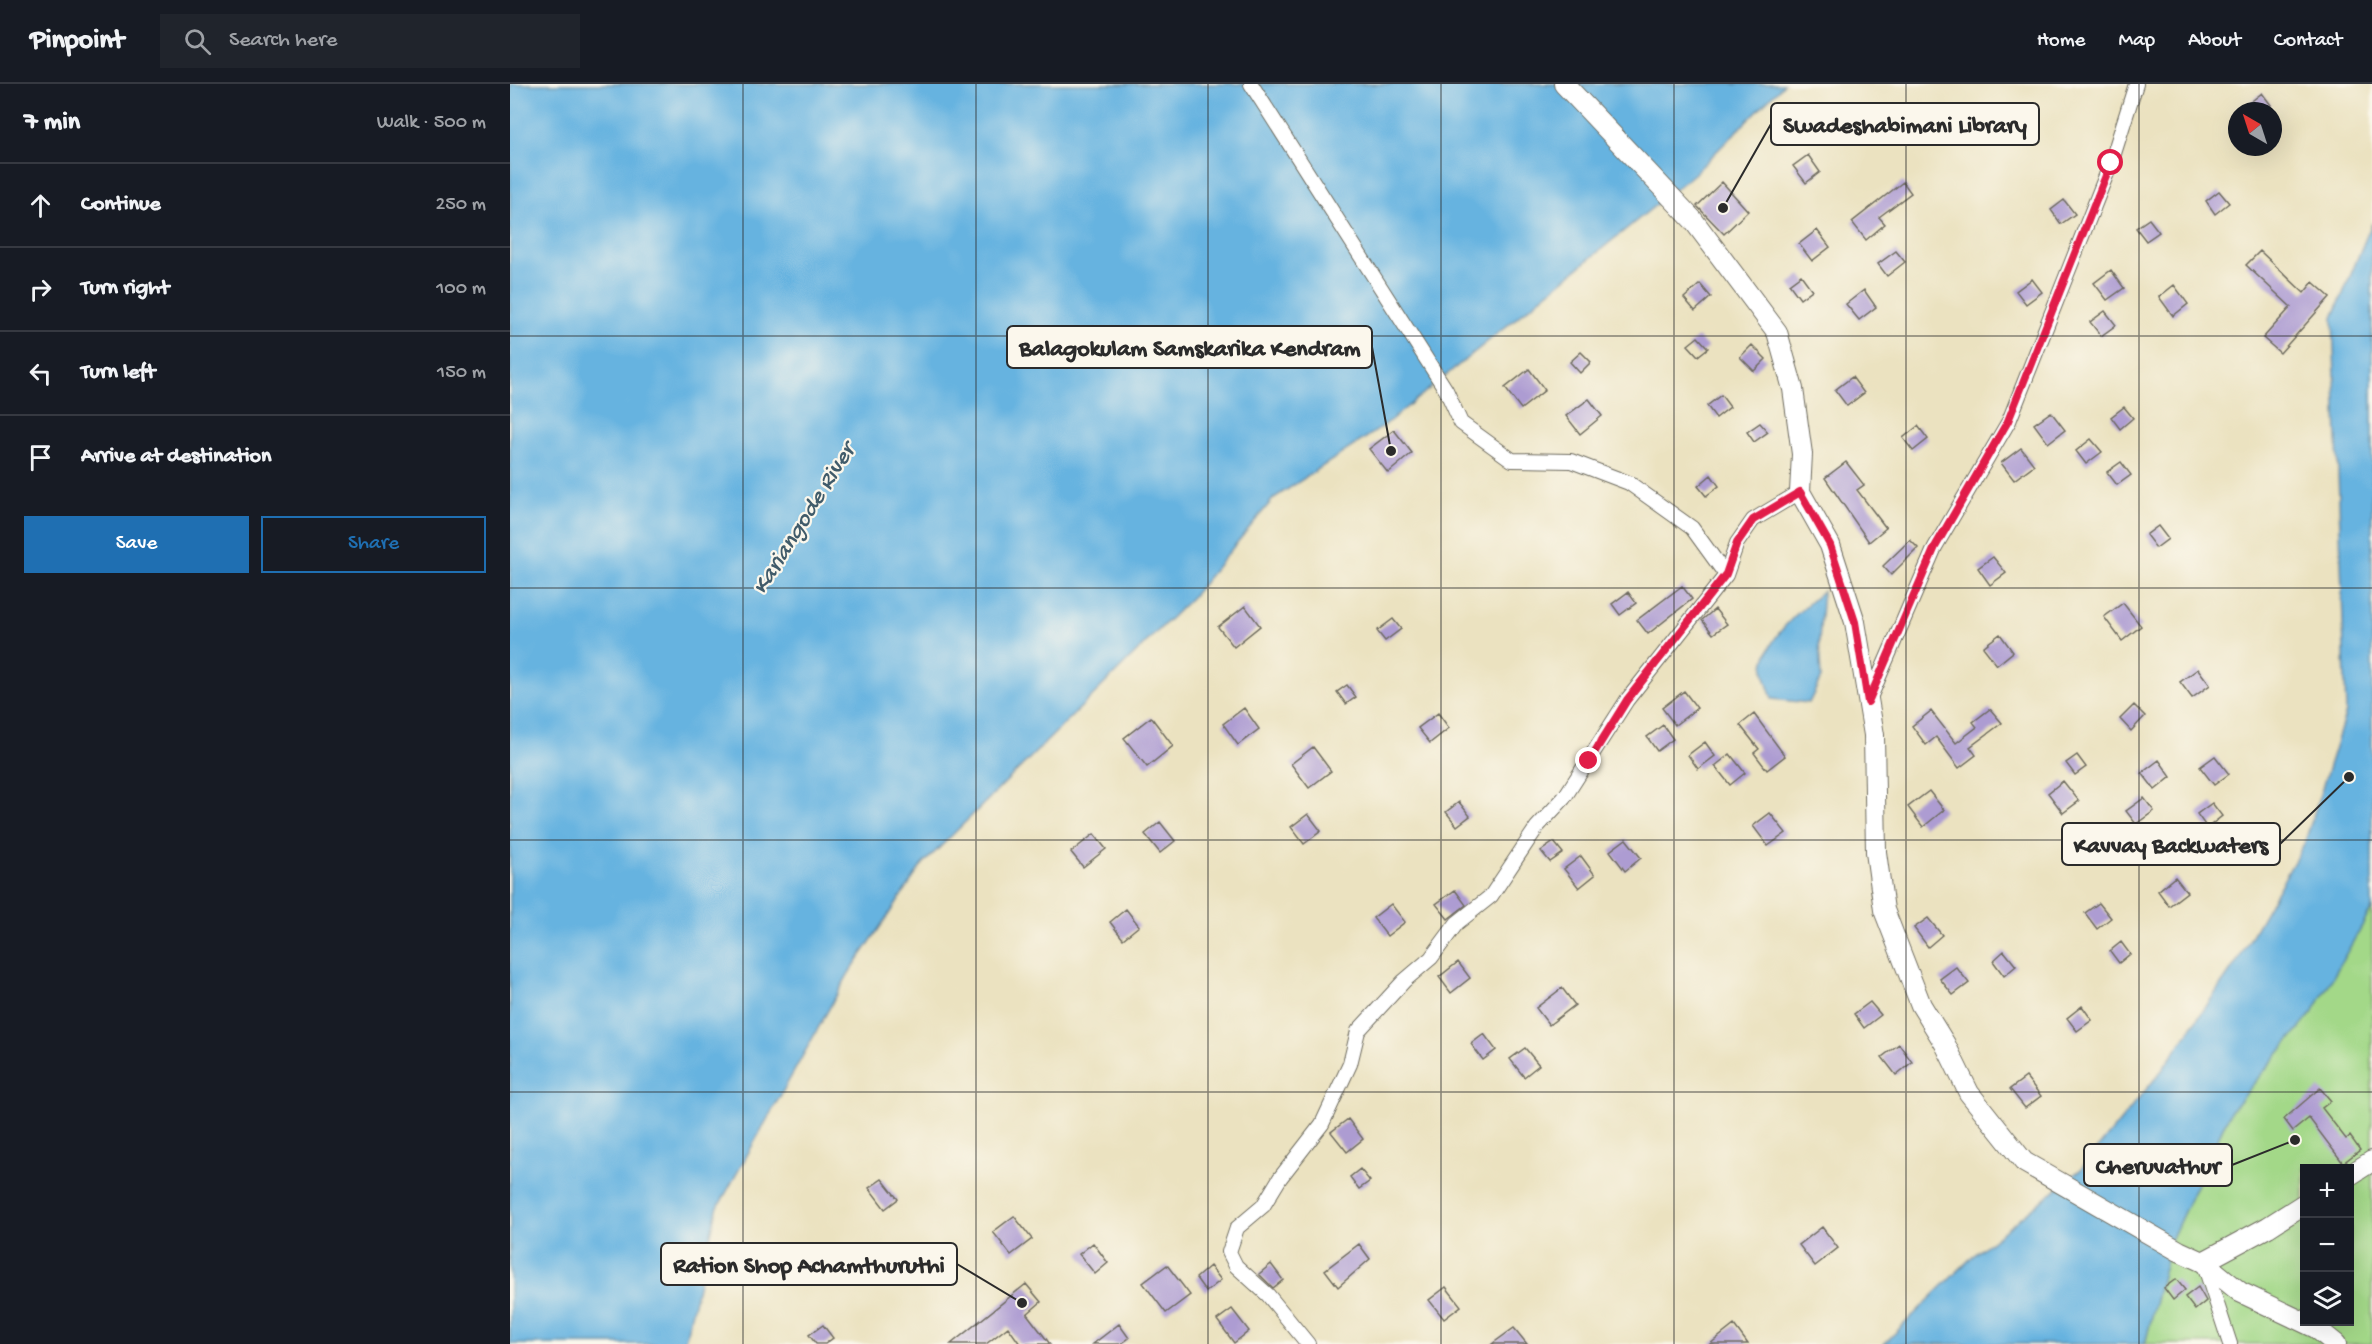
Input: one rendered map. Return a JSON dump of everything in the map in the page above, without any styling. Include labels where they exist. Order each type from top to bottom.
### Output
[{"type":"main road","points":[[1563,84],[1693,220],[1777,332],[1793,389],[1802,454],[1800,492],[1830,545],[1855,622],[1874,735],[1876,852],[1884,910],[1921,1005],[1945,1044],[1969,1094],[2024,1162],[2179,1251],[2204,1262],[2240,1292],[2316,1328],[2336,1344]]},
{"type":"main road","points":[[2354,1172],[2372,1161]]},
{"type":"main road","points":[[2204,1262],[2300,1207]]},
{"type":"street","points":[[1251,84],[1446,390],[1461,423],[1512,460],[1571,461],[1629,483],[1692,528],[1726,574]]},
{"type":"street","points":[[1868,702],[1935,547],[2008,421],[2111,163],[2136,84]]},
{"type":"street","points":[[1308,1344],[1268,1295],[1236,1266],[1229,1252],[1237,1228],[1263,1206],[1280,1178],[1322,1124],[1350,1064],[1358,1031],[1404,981],[1431,958],[1457,923],[1491,896],[1537,827],[1564,798],[1627,700],[1726,574],[1737,543],[1753,520],[1800,492]]},
{"type":"street","points":[[2204,1262],[2230,1344]]},
{"type":"green space","points":[[2372,908],[2372,1344],[2145,1344],[2171,1240],[2230,1112],[2313,1012]]},
{"type":"water","name":"Kariangode River","points":[[510,84],[1784,84],[1694,174],[1381,428],[1274,498],[1192,597],[922,865],[849,973],[717,1209],[684,1344],[510,1344]]},
{"type":"water","points":[[2372,223],[2372,908],[2313,1012],[2230,1112],[2171,1240],[2145,1344],[1884,1344],[1973,1256],[2081,1169],[2163,1069],[2238,960],[2305,842],[2346,712],[2333,318]]},
{"type":"water","points":[[1823,591],[1819,641],[1821,678],[1809,703],[1772,699],[1764,671],[1766,656],[1771,645],[1786,624]]},
{"type":"building","points":[[2262,93],[2269,102],[2250,102]]},
{"type":"building","points":[[1808,155],[1820,172],[1806,183],[1793,166]]},
{"type":"building","points":[[1722,182],[1748,211],[1724,234],[1697,206]]},
{"type":"building","points":[[1903,182],[1911,193],[1879,217],[1885,224],[1866,240],[1852,222]]},
{"type":"building","points":[[2219,191],[2229,203],[2215,214],[2206,201]]},
{"type":"building","points":[[2064,200],[2075,214],[2061,224],[2051,210]]},
{"type":"building","points":[[2149,219],[2159,232],[2146,241],[2136,228]]},
{"type":"building","points":[[1817,230],[1830,247],[1812,261],[1799,244]]},
{"type":"building","points":[[1896,251],[1905,262],[1887,276],[1878,264]]},
{"type":"building","points":[[2260,251],[2304,293],[2313,282],[2330,297],[2280,353],[2263,338],[2291,307],[2246,265]]},
{"type":"building","points":[[2111,270],[2124,288],[2107,300],[2094,283]]},
{"type":"building","points":[[1801,275],[1812,290],[1800,299],[1789,284]]},
{"type":"building","points":[[2032,279],[2042,292],[2026,304],[2016,291]]},
{"type":"building","points":[[1700,284],[1711,297],[1695,311],[1684,298]]},
{"type":"building","points":[[2174,285],[2188,304],[2173,316],[2159,297]]},
{"type":"building","points":[[1864,290],[1876,307],[1859,320],[1846,304]]},
{"type":"building","points":[[2105,311],[2116,325],[2101,336],[2090,322]]},
{"type":"building","points":[[1698,337],[1708,348],[1698,356],[1688,345]]},
{"type":"building","points":[[1752,345],[1766,359],[1754,371],[1740,357]]},
{"type":"building","points":[[1581,352],[1591,362],[1580,373],[1570,362]]},
{"type":"building","points":[[1529,369],[1545,390],[1521,409],[1505,388]]},
{"type":"building","points":[[1852,377],[1864,393],[1847,406],[1835,390]]},
{"type":"building","points":[[1721,395],[1730,407],[1716,418],[1707,406]]},
{"type":"building","points":[[1589,399],[1602,416],[1580,434],[1566,416]]},
{"type":"building","points":[[2124,407],[2133,418],[2120,429],[2111,417]]},
{"type":"building","points":[[2051,412],[2065,430],[2048,443],[2034,424]]},
{"type":"building","points":[[1760,423],[1768,432],[1754,442],[1747,432]]},
{"type":"building","points":[[1918,426],[1928,439],[1913,451],[1903,438]]},
{"type":"building","points":[[1394,430],[1412,453],[1388,473],[1369,449]]},
{"type":"building","points":[[2091,439],[2102,452],[2086,464],[2076,451]]},
{"type":"building","points":[[2021,448],[2034,465],[2014,480],[2001,463]]},
{"type":"building","points":[[1846,462],[1864,485],[1857,490],[1886,528],[1869,542],[1825,478]]},
{"type":"building","points":[[2121,462],[2131,475],[2117,485],[2107,472]]},
{"type":"building","points":[[1711,475],[1719,486],[1706,496],[1698,486]]},
{"type":"building","points":[[2158,526],[2168,539],[2156,548],[2146,535]]},
{"type":"building","points":[[1910,540],[1918,548],[1891,575],[1883,566]]},
{"type":"building","points":[[1993,557],[2006,573],[1990,585],[1978,568]]},
{"type":"building","points":[[1682,586],[1692,599],[1648,634],[1637,620]]},
{"type":"building","points":[[1628,592],[1636,603],[1620,615],[1612,604]]},
{"type":"building","points":[[2123,603],[2141,626],[2122,641],[2104,617]]},
{"type":"building","points":[[1245,606],[1260,626],[1234,647],[1218,627]]},
{"type":"building","points":[[1715,609],[1727,624],[1713,634],[1702,620]]},
{"type":"building","points":[[1393,619],[1401,629],[1385,641],[1377,631]]},
{"type":"building","points":[[2000,634],[2013,652],[1997,665],[1983,647]]},
{"type":"building","points":[[2198,669],[2210,685],[2192,698],[2180,682]]},
{"type":"building","points":[[1347,685],[1356,697],[1346,704],[1337,692]]},
{"type":"building","points":[[1684,691],[1697,708],[1675,725],[1662,708]]},
{"type":"building","points":[[2134,705],[2145,716],[2131,731],[2120,719]]},
{"type":"building","points":[[1244,708],[1259,729],[1238,745],[1223,724]]},
{"type":"building","points":[[1990,709],[2002,723],[1970,747],[1976,755],[1959,768],[1936,737],[1926,745],[1912,726],[1931,711],[1956,743],[1977,727],[1973,722]]},
{"type":"building","points":[[1438,713],[1449,728],[1430,743],[1418,728]]},
{"type":"building","points":[[1754,714],[1785,756],[1767,770],[1754,753],[1759,749],[1740,725]]},
{"type":"building","points":[[1151,717],[1173,746],[1147,767],[1124,738]]},
{"type":"building","points":[[1663,725],[1673,739],[1657,751],[1647,737]]},
{"type":"building","points":[[1705,742],[1715,756],[1698,769],[1688,755]]},
{"type":"building","points":[[1313,747],[1331,771],[1309,788],[1291,764]]},
{"type":"building","points":[[1730,754],[1745,773],[1730,785],[1715,766]]},
{"type":"building","points":[[2077,755],[2086,767],[2075,775],[2066,763]]},
{"type":"building","points":[[2215,756],[2229,774],[2214,785],[2200,767]]},
{"type":"building","points":[[2159,760],[2171,777],[2155,790],[2142,773]]},
{"type":"building","points":[[2063,781],[2079,801],[2063,813],[2048,793]]},
{"type":"building","points":[[1929,791],[1944,810],[1923,827],[1908,807]]},
{"type":"building","points":[[2144,798],[2154,811],[2136,824],[2126,811]]},
{"type":"building","points":[[1459,802],[1470,816],[1457,826],[1446,812]]},
{"type":"building","points":[[2212,803],[2222,816],[2207,828],[2197,814]]},
{"type":"building","points":[[1770,813],[1786,833],[1768,846],[1753,826]]},
{"type":"building","points":[[1308,814],[1321,831],[1304,844],[1291,827]]},
{"type":"building","points":[[1160,822],[1175,841],[1160,853],[1145,834]]},
{"type":"building","points":[[1094,834],[1106,849],[1083,867],[1071,852]]},
{"type":"building","points":[[1626,839],[1641,858],[1625,871],[1610,851]]},
{"type":"building","points":[[1554,842],[1563,853],[1550,862],[1541,851]]},
{"type":"building","points":[[1581,856],[1595,875],[1579,888],[1564,869]]},
{"type":"building","points":[[2175,877],[2187,892],[2169,906],[2158,891]]},
{"type":"building","points":[[1455,890],[1466,905],[1448,919],[1436,904]]},
{"type":"building","points":[[2099,903],[2111,918],[2097,929],[2085,913]]},
{"type":"building","points":[[1391,904],[1405,922],[1387,936],[1373,918]]},
{"type":"building","points":[[1126,909],[1139,926],[1123,939],[1110,922]]},
{"type":"building","points":[[1928,918],[1942,935],[1928,947],[1914,928]]},
{"type":"building","points":[[2121,942],[2130,954],[2119,963],[2110,951]]},
{"type":"building","points":[[2004,951],[2016,966],[2004,976],[1993,961]]},
{"type":"building","points":[[1458,962],[1470,978],[1451,993],[1439,977]]},
{"type":"building","points":[[1956,967],[1969,983],[1953,995],[1940,979]]},
{"type":"building","points":[[1562,988],[1575,1005],[1549,1025],[1536,1008]]},
{"type":"building","points":[[1870,1002],[1881,1015],[1864,1028],[1854,1014]]},
{"type":"building","points":[[2082,1006],[2092,1020],[2077,1031],[2067,1018]]},
{"type":"building","points":[[1484,1034],[1496,1050],[1483,1060],[1471,1044]]},
{"type":"building","points":[[1899,1044],[1912,1062],[1896,1075],[1882,1057]]},
{"type":"building","points":[[1525,1048],[1539,1065],[1524,1077],[1510,1059]]},
{"type":"building","points":[[2026,1077],[2041,1096],[2025,1108],[2010,1089]]},
{"type":"building","points":[[2320,1088],[2331,1101],[2322,1108],[2346,1139],[2350,1136],[2360,1150],[2343,1163],[2309,1118],[2293,1131],[2284,1119]]},
{"type":"building","points":[[1348,1119],[1363,1139],[1347,1152],[1331,1132]]},
{"type":"building","points":[[1360,1169],[1370,1181],[1359,1189],[1350,1177]]},
{"type":"building","points":[[882,1179],[898,1199],[885,1209],[869,1188]]},
{"type":"building","points":[[1014,1216],[1032,1239],[1011,1255],[993,1232]]},
{"type":"building","points":[[1822,1227],[1838,1248],[1815,1266],[1799,1245]]},
{"type":"building","points":[[1093,1243],[1108,1263],[1095,1274],[1079,1254]]},
{"type":"building","points":[[1359,1244],[1370,1259],[1338,1287],[1325,1270]]},
{"type":"building","points":[[1271,1264],[1283,1280],[1273,1288],[1259,1274]]},
{"type":"building","points":[[1167,1265],[1190,1295],[1166,1313],[1143,1283]]},
{"type":"building","points":[[1210,1266],[1221,1280],[1206,1292],[1196,1278]]},
{"type":"building","points":[[2176,1279],[2185,1290],[2173,1300],[2164,1288]]},
{"type":"building","points":[[1026,1284],[1041,1302],[1027,1314],[1050,1344],[1020,1344],[1008,1327],[986,1344],[951,1344]]},
{"type":"building","points":[[1446,1287],[1461,1306],[1444,1319],[1429,1300]]},
{"type":"building","points":[[2198,1287],[2206,1301],[2195,1310],[2185,1297]]},
{"type":"building","points":[[1232,1309],[1249,1331],[1234,1343],[1217,1320]]},
{"type":"building","points":[[1119,1324],[1129,1338],[1121,1344],[1093,1344]]},
{"type":"building","points":[[823,1325],[833,1338],[825,1344],[816,1344],[809,1335]]},
{"type":"building","points":[[1734,1325],[1748,1344],[1710,1344]]},
{"type":"building","points":[[1514,1328],[1527,1344],[1492,1344]]},
{"type":"place","name":"Swadeshabimani Library","points":[[1723,208]]},
{"type":"place","name":"Balagokulam Samskarika Kendram","points":[[1391,451]]},
{"type":"place","name":"Kavvay Backwaters","points":[[2349,777]]},
{"type":"place","name":"Cheruvathur","points":[[2295,1140]]},
{"type":"place","name":"Ration Shop Achamthuruthi","points":[[1022,1303]]},
{"type":"route","points":[[1589,761],[1627,700],[1696,616],[1726,574],[1737,543],[1753,520],[1800,492],[1830,545],[1855,622],[1868,702],[1935,547],[2008,421],[2111,163]]}]
